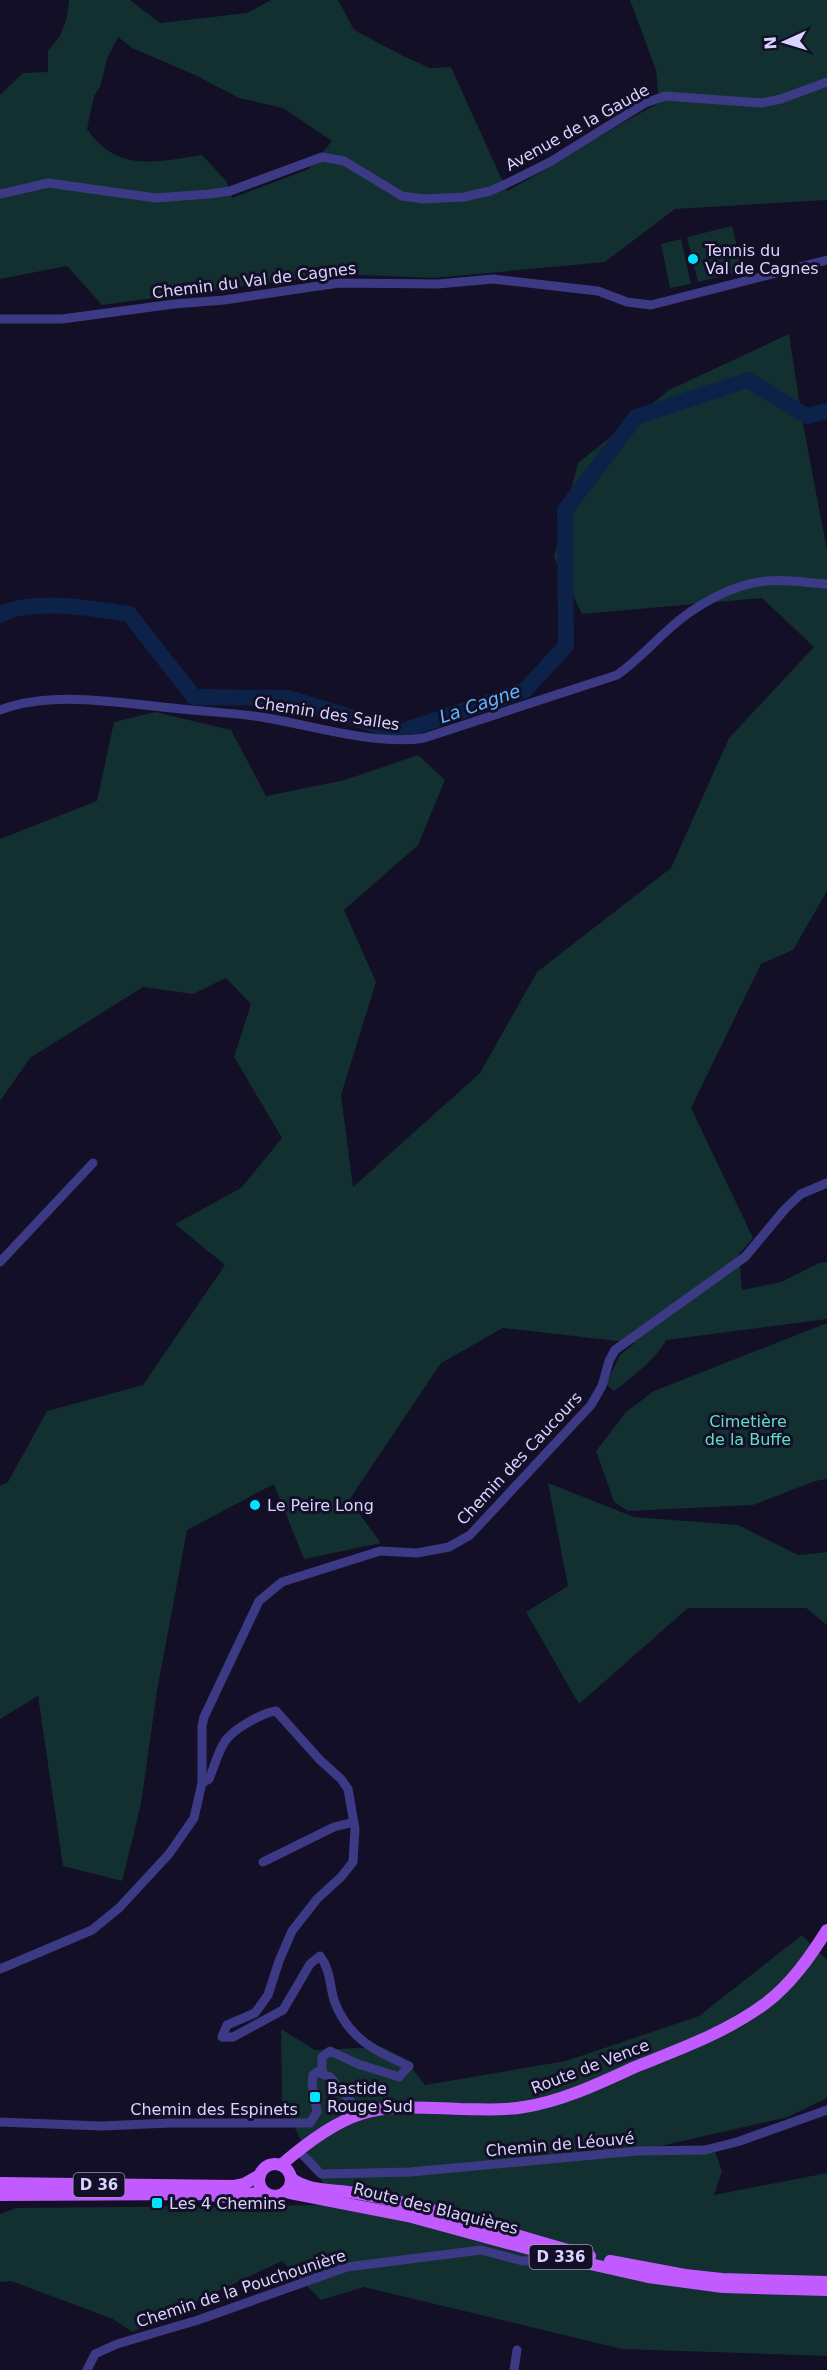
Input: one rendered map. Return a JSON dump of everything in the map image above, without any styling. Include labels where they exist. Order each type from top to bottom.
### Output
[{"type":"main road","name":"Route de Vence","points":[[287,2171],[297,2152],[337,2125],[362,2114],[409,2108],[492,2110],[524,2108],[600,2082],[702,2039],[765,2003],[795,1974],[827,1930]]},
{"type":"main road","points":[[271,2165],[287,2171],[289,2188],[285,2192],[274,2196],[264,2192],[259,2184],[262,2170],[271,2165]]},
{"type":"main road","name":"Route des Blaquières","points":[[287,2171],[304,2186],[368,2196],[613,2261],[722,2279],[827,2282]]},
{"type":"main road","name":"D 36","points":[[0,2183],[234,2186],[253,2180],[260,2175]]},
{"type":"main road","name":"D 36","points":[[0,2195],[199,2194],[227,2197],[264,2192]]},
{"type":"main road","name":"Route des Blaquières","points":[[285,2192],[408,2216],[538,2252],[684,2283],[768,2290],[827,2290]]},
{"type":"street","name":"Avenue de la Gaude","points":[[0,194],[48,183],[156,198],[209,194],[230,191],[322,157],[344,161],[402,196],[423,199],[464,197],[490,191],[550,162],[645,103],[665,96],[761,103],[781,99],[827,82]]},
{"type":"street","name":"Chemin du Val de Cagnes","points":[[0,319],[70,318],[174,304],[224,300],[339,283],[438,284],[493,279],[598,291],[627,302],[651,305],[827,260]]},
{"type":"street","name":"Chemin des Salles","points":[[0,710],[18,703],[46,699],[104,701],[266,717],[323,730],[407,741],[424,738],[616,675],[632,665],[669,629],[719,596],[768,580],[827,584]]},
{"type":"street","points":[[0,1262],[93,1163]]},
{"type":"street","name":"Chemin des Caucours","points":[[202,1783],[204,1717],[259,1601],[282,1582],[380,1551],[417,1553],[449,1547],[470,1535],[591,1405],[602,1386],[609,1361],[615,1350],[745,1257],[785,1209],[801,1194],[827,1183]]},
{"type":"street","points":[[0,1969],[92,1930],[119,1908],[169,1854],[194,1818],[202,1783],[209,1779],[226,1739],[247,1724],[269,1712],[276,1711],[320,1760],[341,1779],[348,1790],[354,1822],[353,1862],[341,1877],[317,1899],[292,1931],[268,1995],[255,2013],[227,2025],[222,2037],[233,2037],[283,2010],[310,1964],[320,1956],[328,1967],[334,1999],[343,2020],[363,2043],[409,2066],[399,2077],[358,2064],[330,2051],[322,2057],[322,2070],[317,2072]]},
{"type":"street","points":[[263,1862],[333,1827],[354,1822]]},
{"type":"street","points":[[317,2072],[330,2077],[362,2114]]},
{"type":"street","name":"Chemin des Espinets","points":[[0,2122],[101,2126],[170,2123],[310,2123],[316,2112],[312,2082],[313,2075],[317,2072]]},
{"type":"street","name":"Chemin de Léouvé","points":[[297,2152],[321,2174],[410,2172],[637,2151],[705,2150],[737,2142],[827,2110]]},
{"type":"street","points":[[512,2233],[538,2252],[545,2247],[566,2253],[575,2252]]},
{"type":"street","name":"Chemin de la Pouchounière","points":[[87,2370],[95,2354],[117,2344],[198,2320],[347,2267],[481,2250],[523,2261],[538,2252]]},
{"type":"street","points":[[514,2370],[518,2350]]},
{"type":"green space","points":[[69,0],[130,0],[160,23],[247,13],[271,0],[338,0],[354,30],[430,68],[451,67],[507,191],[659,103],[656,70],[630,0],[827,0],[827,200],[675,209],[605,262],[434,278],[335,274],[102,305],[67,266],[0,279],[0,95],[23,73],[48,72],[48,51],[60,36],[67,17]],"holes":[[[118,37],[132,48],[195,75],[239,98],[283,108],[332,141],[309,169],[232,198],[227,182],[202,155],[169,160],[138,161],[111,153],[87,129],[94,96],[100,87],[107,59]]]},
{"type":"green space","points":[[732,226],[743,271],[698,282],[687,237]]},
{"type":"green space","points":[[681,239],[691,284],[670,288],[661,244]]},
{"type":"green space","points":[[789,334],[801,413],[827,550],[827,891],[793,950],[761,964],[691,1108],[753,1238],[739,1254],[742,1290],[781,1282],[819,1263],[827,1262],[827,1319],[666,1340],[650,1360],[614,1391],[606,1384],[620,1355],[635,1343],[503,1328],[441,1363],[349,1500],[381,1543],[304,1559],[274,1484],[187,1530],[157,1691],[141,1804],[122,1881],[63,1866],[38,1696],[0,1719],[0,1486],[8,1482],[47,1411],[143,1385],[225,1265],[175,1224],[241,1188],[282,1138],[234,1057],[251,1004],[226,978],[193,994],[143,987],[30,1058],[0,1101],[0,839],[97,801],[114,722],[155,712],[231,730],[266,796],[345,780],[418,755],[445,780],[418,845],[344,910],[376,982],[341,1095],[353,1187],[480,1073],[537,972],[671,868],[729,738],[814,647],[762,598],[582,614],[554,557],[578,463],[669,390]]},
{"type":"green space","name":"Cimetière de la Buffe","points":[[827,1323],[827,1479],[815,1481],[753,1505],[628,1511],[614,1502],[596,1451],[626,1412],[654,1391]]},
{"type":"green space","points":[[548,1483],[634,1517],[738,1525],[798,1555],[827,1552],[827,1625],[806,1608],[688,1608],[579,1704],[526,1612],[568,1586]]},
{"type":"green space","points":[[802,1935],[827,1960],[827,2098],[788,2117],[656,2147],[713,2145],[722,2171],[714,2195],[827,2173],[827,2356],[622,2349],[364,2287],[321,2300],[282,2261],[132,2332],[113,2319],[11,2281],[0,2282],[0,2214],[16,2208],[334,2205],[282,2103],[281,2029],[315,2050],[382,2047],[404,2058],[425,2085],[566,2061],[699,2016]]},
{"type":"waterway","name":"La Cagne","points":[[0,615],[13,610],[45,605],[81,607],[129,614],[194,697],[288,698],[399,732],[525,690],[566,646],[565,510],[636,417],[748,380],[807,416],[827,411]]},
{"type":"place","name":"Tennis du Val de Cagnes","points":[[693,259]]},
{"type":"place","name":"Le Peire Long","points":[[255,1505]]},
{"type":"place","name":"Bastide Rouge Sud","points":[[315,2097]]},
{"type":"place","name":"Les 4 Chemins","points":[[157,2203]]}]
